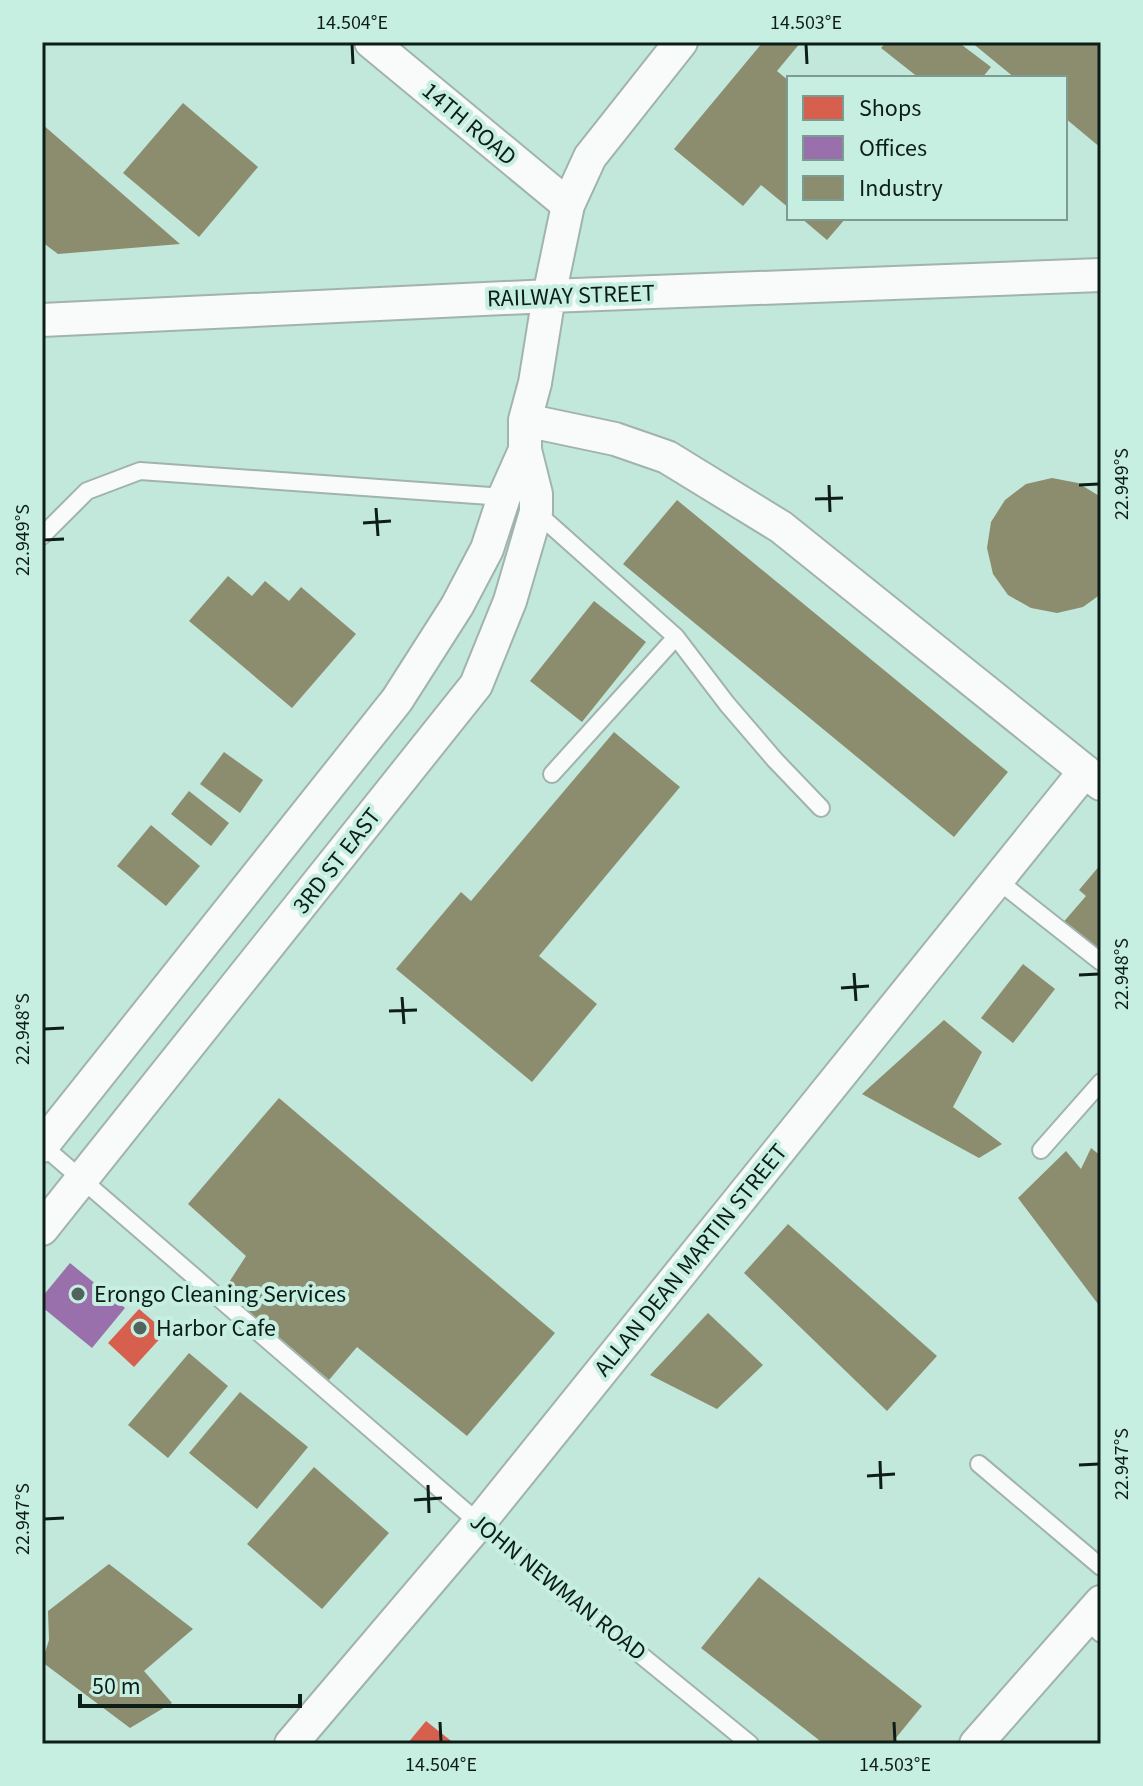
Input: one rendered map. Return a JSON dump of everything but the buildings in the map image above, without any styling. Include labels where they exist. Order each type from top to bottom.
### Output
[{"type":"street","name":"14TH ROAD","points":[[371,42],[568,205]]},
{"type":"street","name":"3RD ST EAST","points":[[42,1146],[397,700],[457,606],[487,549],[525,435],[568,205],[590,157],[681,42]]},
{"type":"street","name":"RAILWAY STREET","points":[[42,320],[549,296],[1101,275]]},
{"type":"street","name":"3RD ST EAST","points":[[42,1229],[476,685],[510,601],[536,512],[536,494],[525,435]]},
{"type":"street","points":[[525,435],[615,439],[667,457],[781,527],[1093,777]]},
{"type":"street","name":"ALLAN DEAN MARTIN STREET","points":[[291,1744],[479,1523],[997,880],[1093,777]]},
{"type":"street","points":[[976,1744],[1096,1618]]},
{"type":"lane","points":[[42,536],[87,491],[140,471],[504,497]]},
{"type":"lane","points":[[536,512],[676,637],[775,760],[821,808]]},
{"type":"lane","points":[[552,774],[676,637]]},
{"type":"lane","points":[[997,880],[1101,962]]},
{"type":"lane","points":[[1041,1150],[1101,1082]]},
{"type":"lane","name":"JOHN NEWMAN ROAD","points":[[42,1146],[479,1523],[750,1744]]},
{"type":"lane","points":[[979,1464],[1101,1567]]},
{"type":"shaded area","points":[[42,42],[1101,42],[1101,1744],[42,1744]]},
{"type":"place","name":"Erongo Cleaning Services","points":[[78,1294]]},
{"type":"place","name":"Harbor Cafe","points":[[140,1328]]}]
